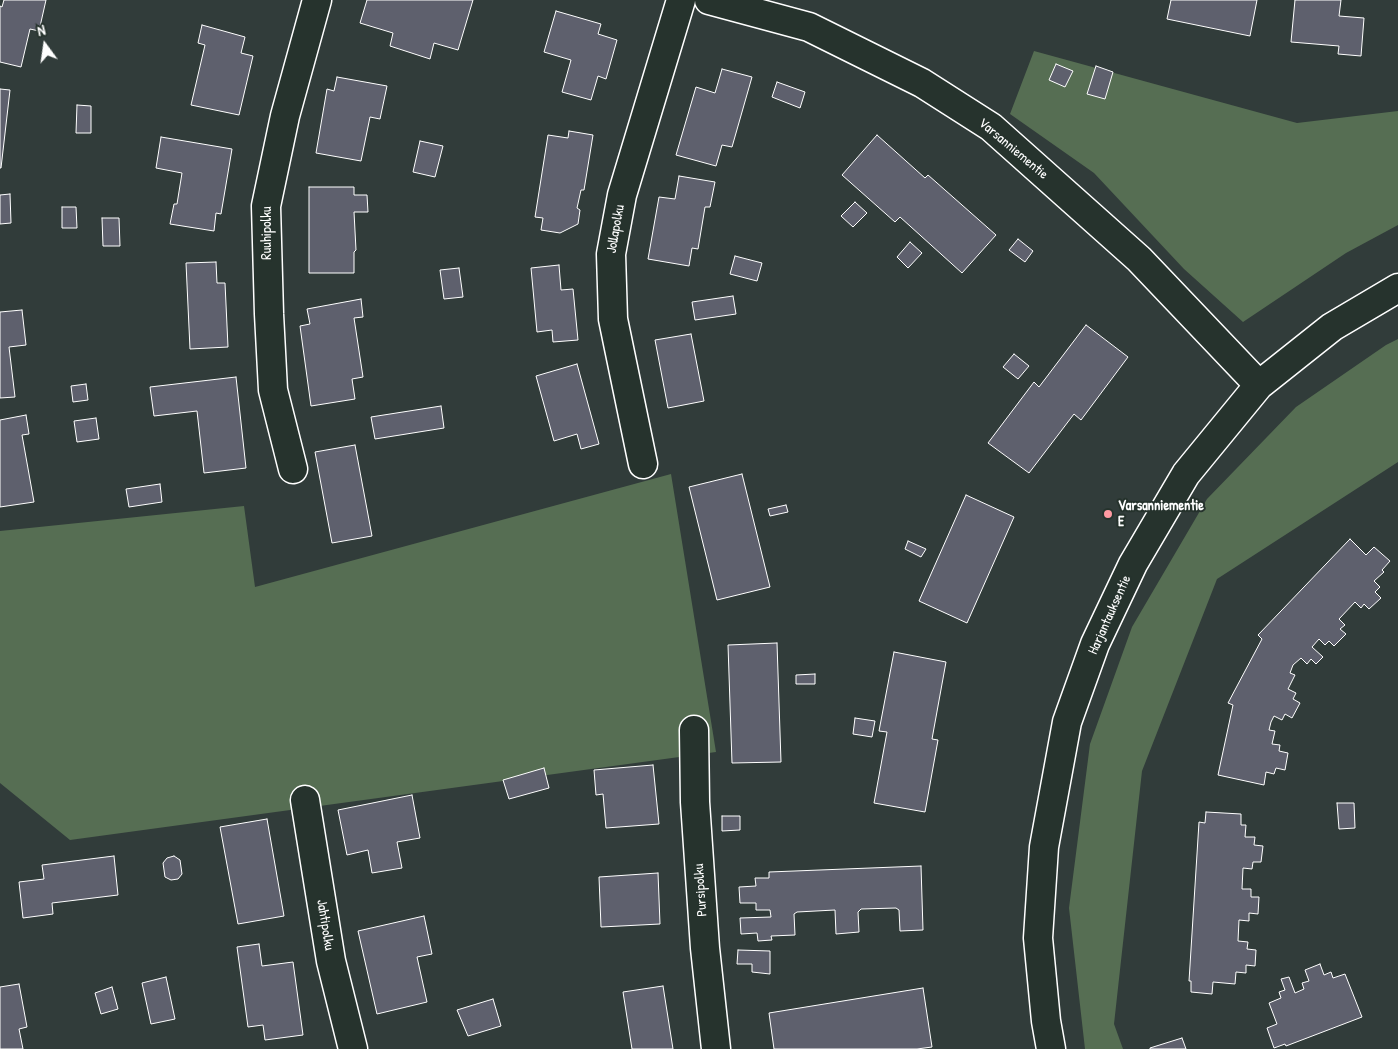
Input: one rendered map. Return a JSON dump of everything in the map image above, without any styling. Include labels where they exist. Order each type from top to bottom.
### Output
[{"type":"street","name":"Ruuhipolku","points":[[293,469],[273,390],[268,314],[266,206],[285,116],[317,0]]},
{"type":"street","name":"Jollapolku","points":[[643,464],[613,319],[611,254],[622,195],[681,0]]},
{"type":"street","name":"Varsanniementie","points":[[709,0],[809,27],[922,83],[991,128],[1139,259],[1259,385]]},
{"type":"street","name":"Harjantauksentie","points":[[1051,1049],[1046,1021],[1038,938],[1044,847],[1066,722],[1095,644],[1133,564],[1186,474],[1259,385],[1332,327],[1398,288]]},
{"type":"street","name":"Pursipolku","points":[[694,730],[695,802],[705,948],[716,1049]]},
{"type":"street","name":"Jahtipolku","points":[[305,800],[331,961],[353,1049]]},
{"type":"green space","points":[[1034,51],[1297,123],[1398,111],[1398,225],[1346,253],[1243,322],[1184,269],[1094,173],[1010,114]]},
{"type":"green space","points":[[1398,339],[1398,462],[1217,579],[1142,771],[1114,1024],[1123,1049],[1085,1049],[1069,908],[1090,744],[1132,627],[1207,499],[1296,407],[1386,345]]},
{"type":"green space","points":[[671,474],[716,752],[70,840],[0,783],[0,531],[244,506],[255,587]]},
{"type":"building","points":[[4,0],[46,0],[39,31],[30,29],[21,67],[0,62],[0,6],[2,7]]},
{"type":"building","points":[[367,0],[473,0],[458,50],[434,43],[430,59],[390,46],[393,33],[360,23]]},
{"type":"building","points":[[1171,0],[1257,0],[1250,36],[1167,19]]},
{"type":"building","points":[[1295,0],[1341,0],[1339,16],[1364,18],[1361,56],[1338,54],[1339,46],[1291,42]]},
{"type":"building","points":[[556,11],[601,24],[598,34],[617,40],[606,79],[598,76],[591,100],[562,92],[571,60],[544,52]]},
{"type":"building","points":[[202,25],[245,37],[241,53],[253,56],[239,115],[191,105],[205,45],[198,43]]},
{"type":"building","points":[[1056,64],[1073,71],[1065,87],[1049,80]]},
{"type":"building","points":[[1096,66],[1113,72],[1105,99],[1087,94]]},
{"type":"building","points":[[722,69],[752,77],[732,147],[722,145],[716,166],[676,155],[696,87],[715,93]]},
{"type":"building","points":[[337,77],[387,86],[380,119],[370,117],[361,161],[316,153],[327,89],[334,91]]},
{"type":"building","points":[[777,82],[805,92],[800,108],[772,97]]},
{"type":"building","points":[[0,89],[10,90],[1,168],[0,168]]},
{"type":"building","points":[[77,105],[91,106],[91,133],[76,133]]},
{"type":"building","points":[[569,131],[593,135],[584,190],[581,190],[577,208],[580,210],[578,224],[560,233],[541,230],[543,218],[535,217],[548,135],[568,138]]},
{"type":"building","points":[[877,135],[925,178],[928,175],[996,235],[962,273],[900,217],[895,222],[842,175]]},
{"type":"building","points":[[161,137],[232,149],[221,214],[216,213],[214,231],[170,224],[174,204],[177,204],[182,173],[156,168]]},
{"type":"building","points":[[420,141],[443,146],[435,177],[413,172]]},
{"type":"building","points":[[679,176],[715,182],[710,207],[705,207],[698,249],[692,248],[689,266],[648,259],[659,197],[675,199]]},
{"type":"building","points":[[309,187],[354,187],[354,195],[367,195],[368,212],[354,212],[356,250],[354,252],[354,273],[309,273]]},
{"type":"building","points":[[10,194],[11,223],[0,224],[0,195]]},
{"type":"building","points":[[855,202],[867,213],[853,227],[841,216]]},
{"type":"building","points":[[62,207],[76,207],[77,228],[62,228]]},
{"type":"building","points":[[102,218],[119,218],[120,246],[103,246]]},
{"type":"building","points":[[1018,239],[1033,251],[1025,262],[1009,250]]},
{"type":"building","points":[[910,242],[922,253],[908,268],[897,257]]},
{"type":"building","points":[[735,256],[762,263],[757,281],[730,274]]},
{"type":"building","points":[[216,262],[217,283],[225,283],[228,347],[190,349],[186,263]]},
{"type":"building","points":[[559,265],[561,290],[573,289],[578,340],[553,342],[552,330],[537,332],[531,268]]},
{"type":"building","points":[[459,268],[463,297],[444,299],[440,270]]},
{"type":"building","points":[[733,296],[736,314],[695,320],[692,302]]},
{"type":"building","points":[[361,299],[363,317],[354,318],[363,377],[352,379],[355,399],[311,406],[300,326],[310,324],[307,309]]},
{"type":"building","points":[[22,310],[26,345],[9,347],[15,397],[0,398],[0,312]]},
{"type":"building","points":[[1086,325],[1128,357],[1081,420],[1074,414],[1029,473],[988,443],[1034,382],[1039,387]]},
{"type":"building","points":[[691,334],[704,401],[668,408],[655,340]]},
{"type":"building","points":[[1014,354],[1029,366],[1018,379],[1003,367]]},
{"type":"building","points":[[577,364],[599,444],[581,449],[577,434],[554,441],[536,376]]},
{"type":"building","points":[[236,377],[246,468],[204,473],[197,411],[154,416],[150,387]]},
{"type":"building","points":[[86,384],[88,400],[73,402],[71,386]]},
{"type":"building","points":[[441,406],[444,428],[375,439],[371,417]]},
{"type":"building","points":[[26,415],[29,434],[22,435],[34,502],[0,507],[0,420]]},
{"type":"building","points":[[96,418],[99,439],[77,442],[74,421]]},
{"type":"building","points":[[355,445],[372,536],[332,543],[315,452]]},
{"type":"building","points":[[742,474],[770,587],[717,600],[689,487]]},
{"type":"building","points":[[160,484],[162,502],[129,507],[126,489]]},
{"type":"building","points":[[966,495],[1014,517],[967,623],[919,601]]},
{"type":"building","points":[[786,505],[788,512],[770,516],[768,509]]},
{"type":"building","points":[[1350,539],[1366,555],[1374,547],[1390,561],[1382,570],[1384,572],[1374,581],[1380,587],[1375,592],[1381,598],[1369,609],[1364,604],[1361,608],[1355,602],[1339,619],[1345,625],[1340,629],[1346,634],[1334,646],[1329,641],[1325,645],[1319,639],[1312,647],[1323,657],[1316,664],[1311,659],[1307,664],[1301,658],[1293,665],[1290,673],[1295,675],[1288,689],[1296,693],[1293,699],[1300,703],[1292,718],[1285,714],[1282,720],[1274,716],[1269,730],[1275,731],[1272,744],[1280,745],[1279,751],[1288,753],[1285,770],[1276,768],[1274,774],[1266,772],[1264,785],[1218,775],[1233,705],[1228,703],[1262,639],[1258,635]]},
{"type":"building","points":[[908,541],[926,549],[921,557],[905,549]]},
{"type":"building","points":[[777,643],[781,762],[732,763],[728,645]]},
{"type":"building","points":[[894,652],[946,662],[932,739],[938,740],[925,812],[874,803],[887,732],[879,731]]},
{"type":"building","points":[[815,674],[815,684],[796,684],[796,675]]},
{"type":"building","points":[[855,718],[875,721],[872,737],[853,734]]},
{"type":"building","points":[[653,765],[659,824],[606,828],[603,794],[596,795],[594,770]]},
{"type":"building","points":[[544,768],[549,788],[509,799],[503,780]]},
{"type":"building","points":[[412,795],[420,838],[397,842],[402,868],[372,873],[368,850],[347,855],[338,810]]},
{"type":"building","points":[[1337,803],[1354,803],[1355,828],[1339,829]]},
{"type":"building","points":[[1206,812],[1241,814],[1241,825],[1246,825],[1245,837],[1255,837],[1254,845],[1263,846],[1261,862],[1253,862],[1252,869],[1243,868],[1242,889],[1251,889],[1251,897],[1259,897],[1258,914],[1249,913],[1249,921],[1239,920],[1238,941],[1248,942],[1247,949],[1256,950],[1255,966],[1246,965],[1246,973],[1236,972],[1235,984],[1213,982],[1212,994],[1191,992],[1191,981],[1189,981],[1199,822],[1205,823]]},
{"type":"building","points":[[722,816],[740,816],[740,830],[722,831]]},
{"type":"building","points":[[267,819],[284,916],[238,924],[220,827]]},
{"type":"building","points":[[114,856],[118,895],[52,903],[53,914],[23,918],[19,882],[44,879],[42,865]]},
{"type":"building","points":[[174,856],[180,860],[182,874],[178,879],[171,880],[165,877],[163,863],[167,858]]},
{"type":"building","points":[[921,866],[923,930],[900,931],[899,910],[896,908],[861,909],[858,912],[859,932],[836,934],[835,910],[797,912],[794,914],[795,935],[771,936],[772,940],[758,941],[757,933],[741,934],[740,918],[771,917],[770,910],[756,910],[756,903],[740,903],[739,887],[756,886],[755,878],[769,878],[769,872]]},
{"type":"building","points":[[658,873],[660,924],[601,927],[599,877]]},
{"type":"building","points":[[424,916],[432,954],[417,957],[427,1002],[377,1014],[358,931]]},
{"type":"building","points":[[259,944],[262,966],[293,962],[303,1035],[265,1040],[263,1025],[248,1027],[237,947]]},
{"type":"building","points":[[738,950],[770,951],[770,974],[752,972],[752,964],[737,964]]},
{"type":"building","points":[[1320,964],[1324,975],[1331,972],[1333,978],[1345,974],[1362,1017],[1286,1046],[1285,1044],[1274,1048],[1267,1028],[1277,1024],[1269,1003],[1281,998],[1279,992],[1285,990],[1281,979],[1289,977],[1295,993],[1304,989],[1302,983],[1309,981],[1305,970]]},
{"type":"building","points":[[166,977],[175,1019],[151,1024],[142,983]]},
{"type":"building","points":[[19,984],[27,1027],[19,1029],[23,1049],[0,1049],[0,987]]},
{"type":"building","points":[[663,986],[673,1049],[632,1049],[623,992]]},
{"type":"building","points":[[112,987],[118,1009],[101,1014],[95,993]]},
{"type":"building","points":[[923,988],[932,1047],[917,1049],[774,1049],[769,1013]]},
{"type":"building","points":[[493,999],[501,1026],[468,1036],[457,1010]]},
{"type":"building","points":[[1182,1038],[1186,1049],[1150,1049],[1150,1048]]},
{"type":"place","name":"Varsanniementie E","points":[[1108,514]]}]
